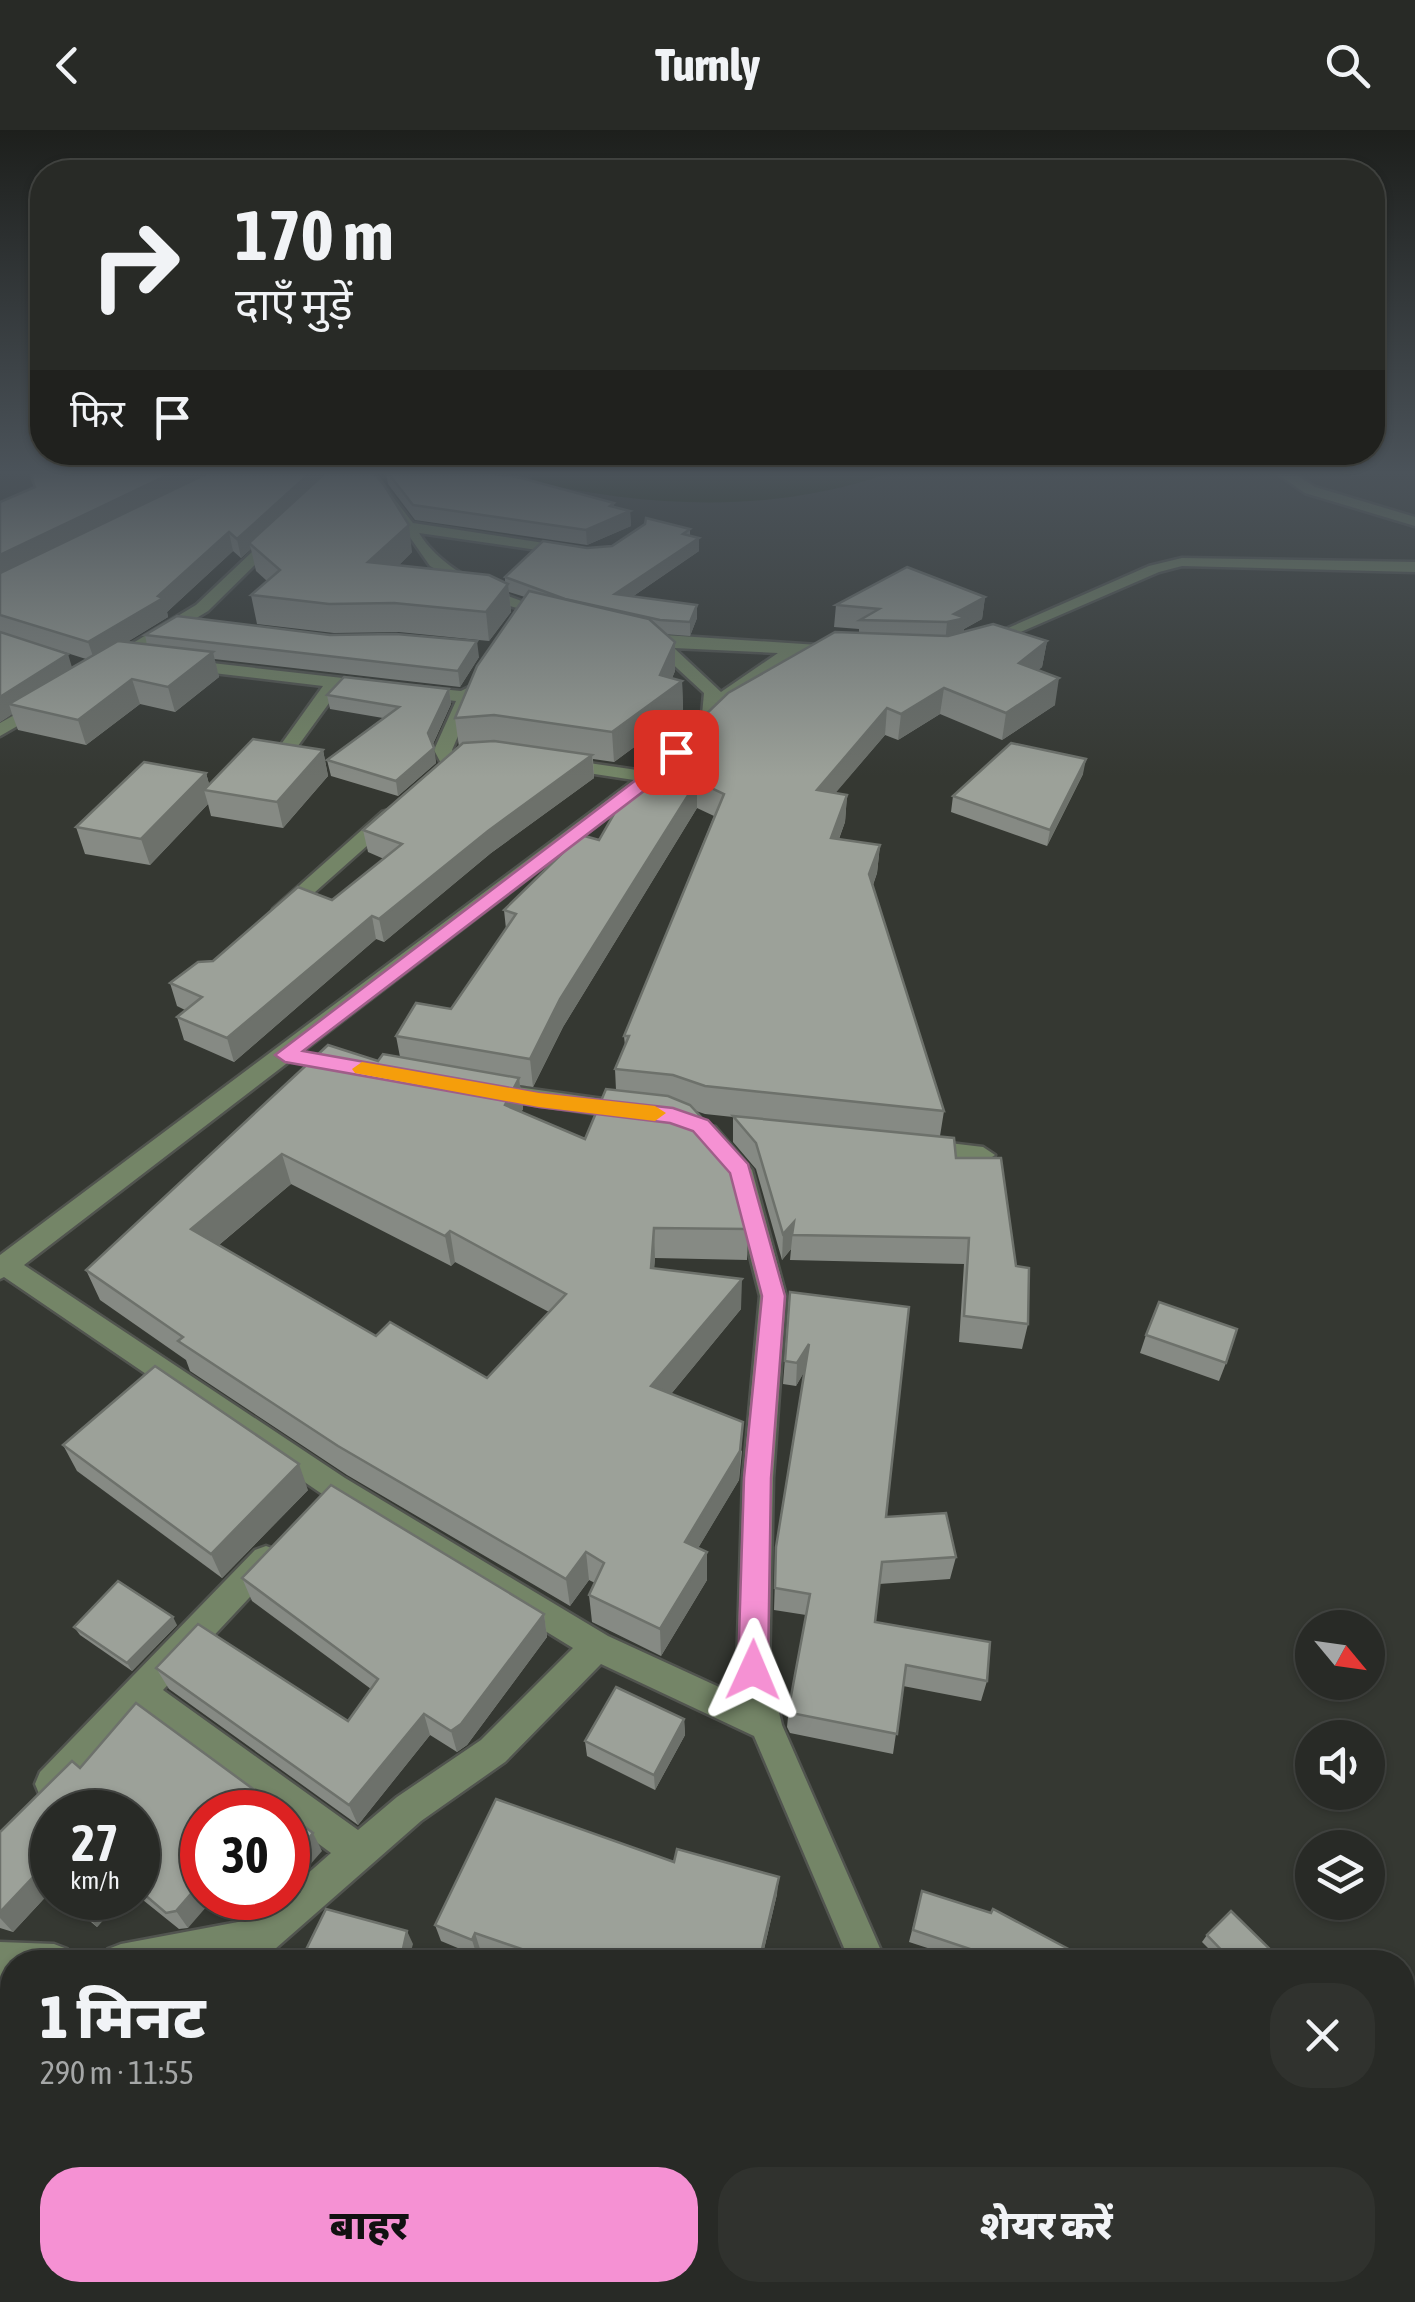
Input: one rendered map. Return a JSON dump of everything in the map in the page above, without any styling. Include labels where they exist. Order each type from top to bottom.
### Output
[{"type":"street","points":[[96,672],[178,623],[239,574]]},
{"type":"street","points":[[453,574],[521,617],[562,619]]},
{"type":"street","points":[[960,651],[1141,574]]},
{"type":"street","points":[[178,623],[198,625]]},
{"type":"street","points":[[620,632],[658,642],[851,652]]},
{"type":"street","points":[[658,642],[706,682],[715,704]]},
{"type":"street","points":[[766,1725],[597,1646],[335,1487],[2,1267],[663,765],[711,716],[715,704],[792,650]]},
{"type":"street","points":[[121,657],[335,683],[471,689],[443,750],[442,770],[472,754]]},
{"type":"street","points":[[281,757],[316,703],[335,683]]},
{"type":"street","points":[[0,731],[51,699]]},
{"type":"street","points":[[536,760],[663,765]]},
{"type":"street","points":[[266,926],[406,801]]},
{"type":"street","points":[[285,1055],[324,1062]]},
{"type":"street","points":[[461,1086],[654,1113]]},
{"type":"street","points":[[734,1128],[694,1123],[740,1170],[774,1296],[758,1478],[753,1670],[766,1725],[863,1950]]},
{"type":"street","points":[[904,1146],[982,1155]]},
{"type":"street","points":[[309,1514],[335,1487]]},
{"type":"street","points":[[25,1812],[282,1542]]},
{"type":"street","points":[[186,1950],[262,1936],[409,1809],[493,1751],[597,1646]]},
{"type":"street","points":[[139,1692],[361,1854]]},
{"type":"building","points":[[0,574],[182,574],[158,596],[163,598],[88,642],[0,615]]},
{"type":"building","points":[[275,574],[483,574],[508,584],[486,612],[394,603],[329,604],[251,595]]},
{"type":"building","points":[[644,574],[615,594],[697,605],[690,622],[660,620],[565,599],[505,577]]},
{"type":"building","points":[[893,574],[926,574],[985,597],[954,614],[966,618],[947,622],[860,620],[879,609],[836,605]]},
{"type":"building","points":[[529,591],[649,619],[675,642],[660,675],[682,681],[612,732],[494,715],[455,718],[477,666]]},
{"type":"building","points":[[177,616],[330,635],[396,634],[477,641],[458,671],[145,635]]},
{"type":"building","points":[[993,624],[1047,641],[1019,663],[1059,678],[1006,713],[944,688],[901,714],[887,708],[817,790],[847,795],[831,838],[880,845],[869,874],[944,1111],[705,1086],[673,1075],[615,1069],[629,1036],[624,1036],[724,794],[697,781],[560,999],[530,1059],[396,1036],[416,1003],[451,1009],[516,914],[504,910],[581,835],[599,840],[629,788],[728,693],[835,632],[948,636]]},
{"type":"building","points":[[0,632],[68,654],[0,697]]},
{"type":"building","points":[[118,641],[213,652],[168,687],[132,679],[78,720],[9,704]]},
{"type":"building","points":[[344,677],[449,689],[428,733],[434,748],[396,781],[327,760],[399,707],[327,695]]},
{"type":"building","points":[[253,739],[323,750],[277,802],[204,790]]},
{"type":"building","points":[[494,741],[592,755],[488,831],[379,919],[372,916],[227,1038],[177,1017],[202,997],[170,983],[198,962],[213,961],[298,887],[332,900],[402,844],[363,830],[463,743]]},
{"type":"building","points":[[1011,743],[1086,759],[1050,830],[953,796]]},
{"type":"building","points":[[144,762],[206,773],[141,839],[76,827]]},
{"type":"building","points":[[328,1045],[378,1061],[383,1054],[519,1078],[505,1105],[585,1139],[606,1089],[668,1096],[690,1105],[726,1144],[748,1229],[654,1228],[651,1268],[742,1279],[651,1386],[743,1422],[740,1451],[685,1542],[707,1552],[660,1629],[589,1595],[604,1563],[586,1552],[566,1579],[338,1446],[178,1341],[183,1337],[86,1270]],"holes":[[[282,1154],[445,1236],[450,1231],[566,1294],[487,1378],[390,1322],[376,1336],[191,1229]]]},
{"type":"building","points":[[733,1116],[954,1138],[956,1158],[1001,1158],[1016,1266],[1029,1268],[1028,1324],[964,1316],[969,1238],[792,1235],[794,1222],[783,1234],[756,1143]]},
{"type":"building","points":[[790,1292],[909,1307],[886,1517],[946,1513],[956,1557],[882,1562],[875,1622],[990,1642],[987,1681],[906,1665],[897,1734],[791,1713],[789,1707],[810,1594],[775,1588],[776,1547],[809,1344],[797,1363],[785,1361]]},
{"type":"building","points":[[1159,1302],[1237,1329],[1226,1363],[1146,1335]]},
{"type":"building","points":[[155,1366],[299,1464],[211,1554],[63,1445]]},
{"type":"building","points":[[331,1485],[544,1614],[461,1724],[451,1731],[424,1714],[349,1805],[156,1668],[198,1624],[348,1721],[378,1679],[242,1578]]},
{"type":"building","points":[[118,1581],[173,1617],[127,1663],[74,1627]]},
{"type":"building","points":[[616,1687],[684,1719],[654,1775],[585,1741]]},
{"type":"building","points":[[136,1703],[254,1790],[180,1790],[180,1906],[166,1913],[160,1908],[160,1790],[43,1790],[72,1761],[80,1768]]},
{"type":"building","points":[[496,1799],[674,1862],[677,1849],[779,1877],[762,1950],[524,1950],[475,1933],[472,1940],[435,1925]]},
{"type":"building","points":[[30,1802],[30,1880],[0,1912],[0,1832]]},
{"type":"building","points":[[922,1891],[991,1913],[993,1909],[1070,1950],[973,1950],[913,1930]]},
{"type":"building","points":[[326,1909],[407,1931],[403,1950],[306,1950]]},
{"type":"building","points":[[1231,1911],[1271,1950],[1221,1950],[1207,1935]]},
{"type":"slow traffic","points":[[362,1069],[539,1100],[655,1113]]},
{"type":"route","points":[[676,752],[651,777],[285,1055],[539,1100],[673,1116],[700,1126],[740,1170],[774,1296],[758,1478],[753,1670]]}]
